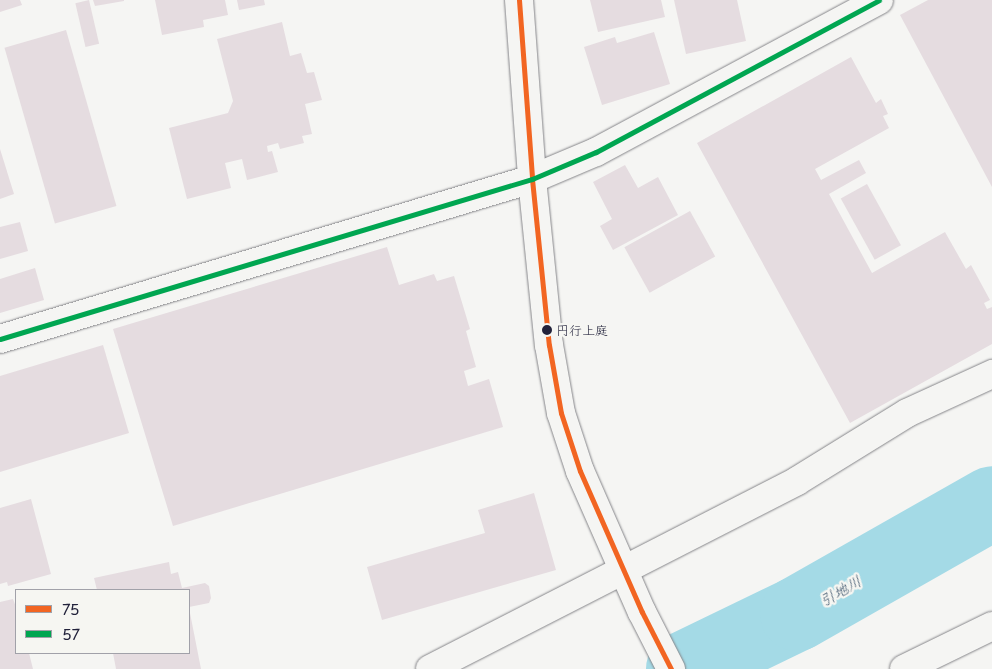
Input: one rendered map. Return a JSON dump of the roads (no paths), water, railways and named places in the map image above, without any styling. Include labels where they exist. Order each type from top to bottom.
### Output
[{"type":"street","points":[[520,0],[532,179],[549,345],[561,413],[580,471],[642,612],[671,669]]},
{"type":"street","points":[[0,339],[532,179],[596,152],[879,0]]},
{"type":"street","points":[[430,669],[624,572],[797,481],[907,413],[992,374]]},
{"type":"street","points":[[904,669],[992,626]]},
{"type":"waterway","name":"引地川","points":[[683,669],[797,614],[992,503]]},
{"type":"place","name":"円行上庭","points":[[547,330]]}]
